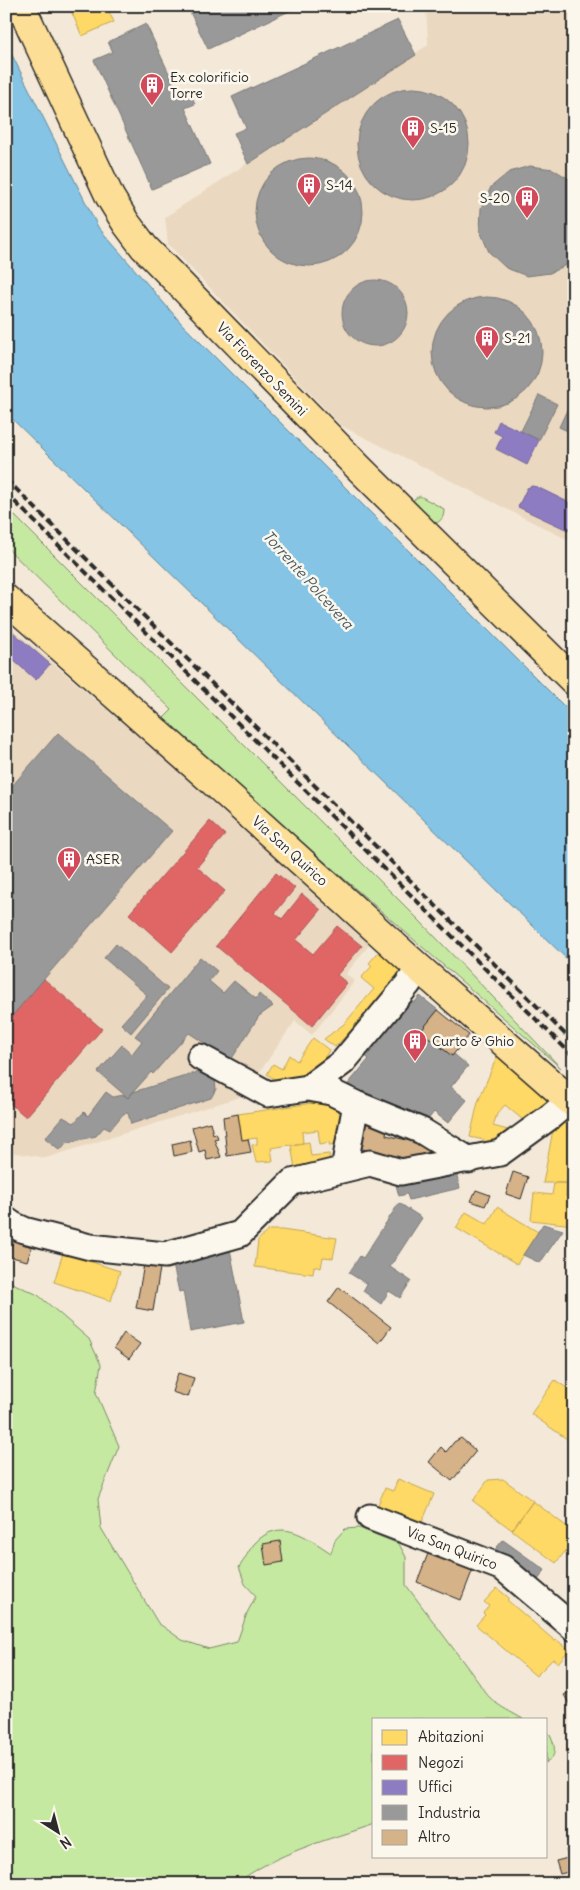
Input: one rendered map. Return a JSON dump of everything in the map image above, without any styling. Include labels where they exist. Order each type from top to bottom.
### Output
[{"type":"main road","name":"Via Fiorenzo Semini","points":[[20,6],[110,197],[144,247],[358,467],[574,681]]},
{"type":"main road","name":"Via San Quirico","points":[[6,599],[212,780],[419,968],[572,1102]]},
{"type":"street","points":[[308,1088],[343,1062],[408,984],[419,968]]},
{"type":"street","points":[[200,1057],[268,1094],[308,1088],[331,1092],[422,1131],[469,1160]]},
{"type":"street","points":[[6,1220],[24,1230],[90,1247],[165,1255],[240,1234],[292,1182],[370,1163],[401,1172],[500,1154],[572,1102]]},
{"type":"street","points":[[344,1170],[356,1104]]},
{"type":"street","name":"Via San Quirico","points":[[370,1517],[503,1568],[574,1628]]},
{"type":"shaded area","points":[[426,6],[574,6],[574,543],[340,425],[168,244],[165,217],[428,45]]},
{"type":"shaded area","points":[[6,623],[374,939],[346,974],[355,981],[312,1035],[295,1021],[243,1096],[46,1158],[15,1153],[6,1155]]},
{"type":"green space","points":[[420,496],[444,509],[442,518],[435,524],[413,504],[414,499]]},
{"type":"green space","points":[[6,507],[420,921],[561,1068],[162,720],[172,710],[6,547]]},
{"type":"green space","points":[[6,1280],[38,1295],[89,1339],[101,1365],[96,1393],[119,1446],[98,1499],[101,1528],[158,1623],[182,1640],[209,1649],[237,1642],[247,1613],[256,1596],[245,1584],[239,1567],[254,1544],[273,1531],[283,1530],[302,1535],[331,1553],[335,1540],[345,1529],[359,1528],[399,1544],[406,1557],[406,1585],[488,1696],[521,1718],[372,1718],[372,1825],[302,1848],[267,1864],[236,1884],[6,1884]]},
{"type":"green space","points":[[548,1732],[553,1742],[554,1750],[548,1762]]},
{"type":"water","name":"Torrente Polcevera","points":[[6,43],[98,227],[182,324],[574,716],[574,966],[6,413]]},
{"type":"building: Abitazioni","points":[[69,6],[122,6],[109,12],[114,22],[82,36]]},
{"type":"building: Abitazioni","points":[[382,948],[409,973],[398,985],[393,981],[365,1016],[335,1047],[324,1039],[344,1024],[374,989],[361,978],[372,966],[369,963]]},
{"type":"building: Abitazioni","points":[[313,1038],[329,1050],[316,1073],[309,1071],[298,1083],[287,1088],[267,1074],[273,1064],[282,1069],[289,1055],[297,1061]]},
{"type":"building: Abitazioni","points":[[498,1054],[557,1104],[529,1125],[505,1105],[497,1114],[493,1126],[519,1133],[492,1148],[484,1145],[484,1140],[470,1137],[478,1102]]},
{"type":"building: Abitazioni","points":[[340,1099],[344,1126],[340,1144],[329,1145],[330,1142],[320,1144],[318,1130],[302,1132],[303,1143],[271,1148],[273,1161],[256,1162],[252,1145],[257,1144],[257,1138],[242,1140],[238,1114]]},
{"type":"building: Abitazioni","points":[[555,1119],[574,1122],[574,1183],[543,1183]]},
{"type":"building: Abitazioni","points":[[309,1142],[311,1156],[329,1154],[331,1169],[296,1174],[291,1145]]},
{"type":"building: Abitazioni","points":[[554,1183],[567,1183],[566,1196],[574,1197],[573,1225],[531,1220],[534,1193],[552,1195]]},
{"type":"building: Abitazioni","points":[[497,1207],[538,1232],[517,1264],[456,1228],[466,1212],[487,1224]]},
{"type":"building: Abitazioni","points":[[269,1230],[282,1230],[337,1238],[333,1258],[323,1257],[321,1268],[314,1266],[313,1274],[255,1267],[258,1240]]},
{"type":"building: Abitazioni","points":[[63,1253],[120,1271],[111,1301],[54,1282]]},
{"type":"building: Abitazioni","points":[[555,1380],[574,1393],[574,1444],[531,1414]]},
{"type":"building: Abitazioni","points":[[398,1479],[434,1494],[421,1525],[377,1507],[385,1488],[393,1491]]},
{"type":"building: Abitazioni","points":[[503,1479],[533,1501],[512,1530],[473,1501],[488,1480]]},
{"type":"building: Abitazioni","points":[[533,1501],[574,1532],[574,1540],[556,1563],[512,1530]]},
{"type":"building: Abitazioni","points":[[497,1588],[509,1598],[507,1600],[555,1641],[557,1640],[569,1650],[558,1663],[553,1659],[536,1676],[476,1625],[485,1615],[483,1613],[489,1606],[484,1602]]},
{"type":"building: Negozi","points":[[210,821],[225,835],[197,867],[225,891],[172,952],[129,914]]},
{"type":"building: Negozi","points":[[276,873],[295,888],[275,913],[282,919],[302,894],[321,910],[296,940],[313,954],[337,926],[362,946],[337,975],[347,983],[312,1026],[216,946]]},
{"type":"building: Negozi","points":[[44,979],[102,1029],[26,1117],[6,1100],[6,1023]]},
{"type":"building: Uffici","points":[[499,421],[539,440],[527,465],[496,449],[502,436],[494,432]]},
{"type":"building: Uffici","points":[[532,486],[574,505],[574,533],[518,507],[527,488]]},
{"type":"building: Uffici","points":[[6,626],[50,664],[36,680],[6,654]]},
{"type":"building: Industria","points":[[187,6],[300,6],[208,49]]},
{"type":"building: Industria","points":[[398,20],[416,55],[248,164],[234,133],[246,128],[232,97]]},
{"type":"building: Industria","name":"Ex colorificio Torre","points":[[146,24],[181,99],[191,94],[195,104],[185,108],[210,164],[152,189],[94,60],[113,52],[108,42]]},
{"type":"building: Industria","name":"S-15","points":[[413,88],[434,93],[452,105],[464,123],[469,144],[464,165],[452,183],[434,195],[413,200],[392,195],[374,183],[362,165],[357,144],[362,123],[374,105],[392,93]]},
{"type":"building: Industria","name":"S-14","points":[[309,158],[330,162],[347,174],[359,191],[363,212],[359,233],[347,250],[330,262],[309,266],[288,262],[271,250],[259,233],[255,212],[259,191],[271,174],[288,162]]},
{"type":"building: Industria","name":"S-20","points":[[530,166],[553,169],[574,182],[574,258],[570,263],[550,273],[527,276],[506,268],[489,252],[480,231],[481,208],[491,187],[509,172]]},
{"type":"building: Industria","points":[[375,280],[387,283],[398,290],[405,301],[408,313],[405,325],[398,336],[387,343],[375,346],[363,343],[352,336],[345,325],[342,313],[345,301],[352,290],[363,283]]},
{"type":"building: Industria","name":"S-21","points":[[487,297],[508,301],[526,313],[538,331],[542,352],[538,373],[526,391],[508,403],[487,407],[466,403],[448,391],[436,373],[432,352],[436,331],[448,313],[466,301]]},
{"type":"building: Industria","points":[[539,395],[557,404],[539,440],[521,431]]},
{"type":"building: Industria","points":[[567,410],[574,413],[574,434],[559,427]]},
{"type":"building: Industria","name":"ASER","points":[[58,733],[172,831],[6,1023],[6,883],[10,878],[6,874],[6,793]]},
{"type":"building: Industria","points":[[116,944],[168,989],[131,1033],[121,1024],[147,995],[104,958]]},
{"type":"building: Industria","points":[[200,957],[217,971],[209,981],[223,993],[234,981],[256,999],[259,994],[273,1006],[259,1016],[231,1060],[189,1033],[153,1074],[151,1072],[128,1098],[98,1072],[122,1045],[132,1054],[142,1041],[135,1036]]},
{"type":"building: Industria","name":"Curto & Ghio","points":[[405,996],[414,1003],[420,996],[438,1010],[421,1031],[452,1056],[454,1054],[468,1066],[451,1087],[467,1100],[448,1123],[434,1112],[423,1126],[348,1084],[369,1059],[360,1052]]},
{"type":"building: Industria","points":[[199,1072],[206,1072],[215,1081],[216,1089],[211,1098],[131,1124],[128,1113],[123,1114],[110,1130],[104,1127],[96,1136],[66,1143],[60,1150],[45,1138],[63,1117],[74,1123],[84,1112],[88,1116],[106,1092],[113,1097],[124,1095],[128,1098],[133,1092]]},
{"type":"building: Industria","points":[[455,1168],[460,1188],[409,1200],[407,1194],[399,1196],[396,1185]]},
{"type":"building: Industria","points":[[399,1203],[422,1218],[390,1267],[411,1281],[400,1298],[389,1291],[381,1304],[363,1291],[367,1284],[349,1273],[360,1256],[363,1258]]},
{"type":"building: Industria","points":[[543,1224],[563,1230],[540,1263],[523,1255]]},
{"type":"building: Industria","points":[[230,1249],[244,1322],[190,1332],[183,1291],[179,1292],[172,1260]]},
{"type":"building: Industria","points":[[503,1540],[545,1570],[536,1583],[492,1553]]},
{"type":"building: Altro","points":[[438,1010],[469,1035],[452,1056],[421,1031]]},
{"type":"building: Altro","points":[[238,1114],[242,1140],[248,1139],[251,1152],[227,1156],[223,1117]]},
{"type":"building: Altro","points":[[361,1115],[375,1117],[373,1126],[387,1128],[386,1135],[440,1148],[421,1165],[381,1156],[381,1153],[353,1147]]},
{"type":"building: Altro","points":[[210,1122],[213,1134],[216,1133],[218,1138],[214,1139],[221,1157],[207,1160],[205,1150],[199,1152],[192,1127]]},
{"type":"building: Altro","points":[[190,1140],[192,1152],[174,1156],[172,1144]]},
{"type":"building: Altro","points":[[513,1172],[528,1177],[521,1199],[506,1194]]},
{"type":"building: Altro","points":[[476,1190],[490,1195],[485,1206],[471,1201]]},
{"type":"building: Altro","points":[[13,1241],[32,1247],[27,1261],[8,1256]]},
{"type":"building: Altro","points":[[145,1259],[161,1262],[153,1311],[136,1308]]},
{"type":"building: Altro","points":[[339,1287],[391,1327],[379,1343],[328,1302]]},
{"type":"building: Altro","points":[[124,1333],[140,1344],[129,1359],[114,1348]]},
{"type":"building: Altro","points":[[178,1373],[194,1378],[188,1397],[172,1392]]},
{"type":"building: Altro","points":[[461,1438],[476,1451],[452,1481],[429,1462],[441,1447],[446,1452],[454,1442]]},
{"type":"building: Altro","points":[[280,1541],[283,1562],[266,1565],[263,1544]]},
{"type":"building: Altro","points":[[429,1551],[473,1569],[461,1600],[417,1582]]},
{"type":"building: Altro","points":[[574,1690],[574,1711],[564,1695]]},
{"type":"building: Altro","points":[[574,1848],[574,1879],[572,1871],[560,1874],[556,1861],[568,1858],[566,1850]]},
{"type":"railway","points":[[6,479],[574,1043]]},
{"type":"railway","points":[[6,493],[574,1057]]},
{"type":"place","name":"Ex colorificio Torre","points":[[152,106]]},
{"type":"place","name":"S-15","points":[[413,149]]},
{"type":"place","name":"S-14","points":[[309,206]]},
{"type":"place","name":"S-20","points":[[527,219]]},
{"type":"place","name":"S-21","points":[[487,359]]},
{"type":"place","name":"ASER","points":[[69,880]]},
{"type":"place","name":"Curto & Ghio","points":[[415,1062]]}]
